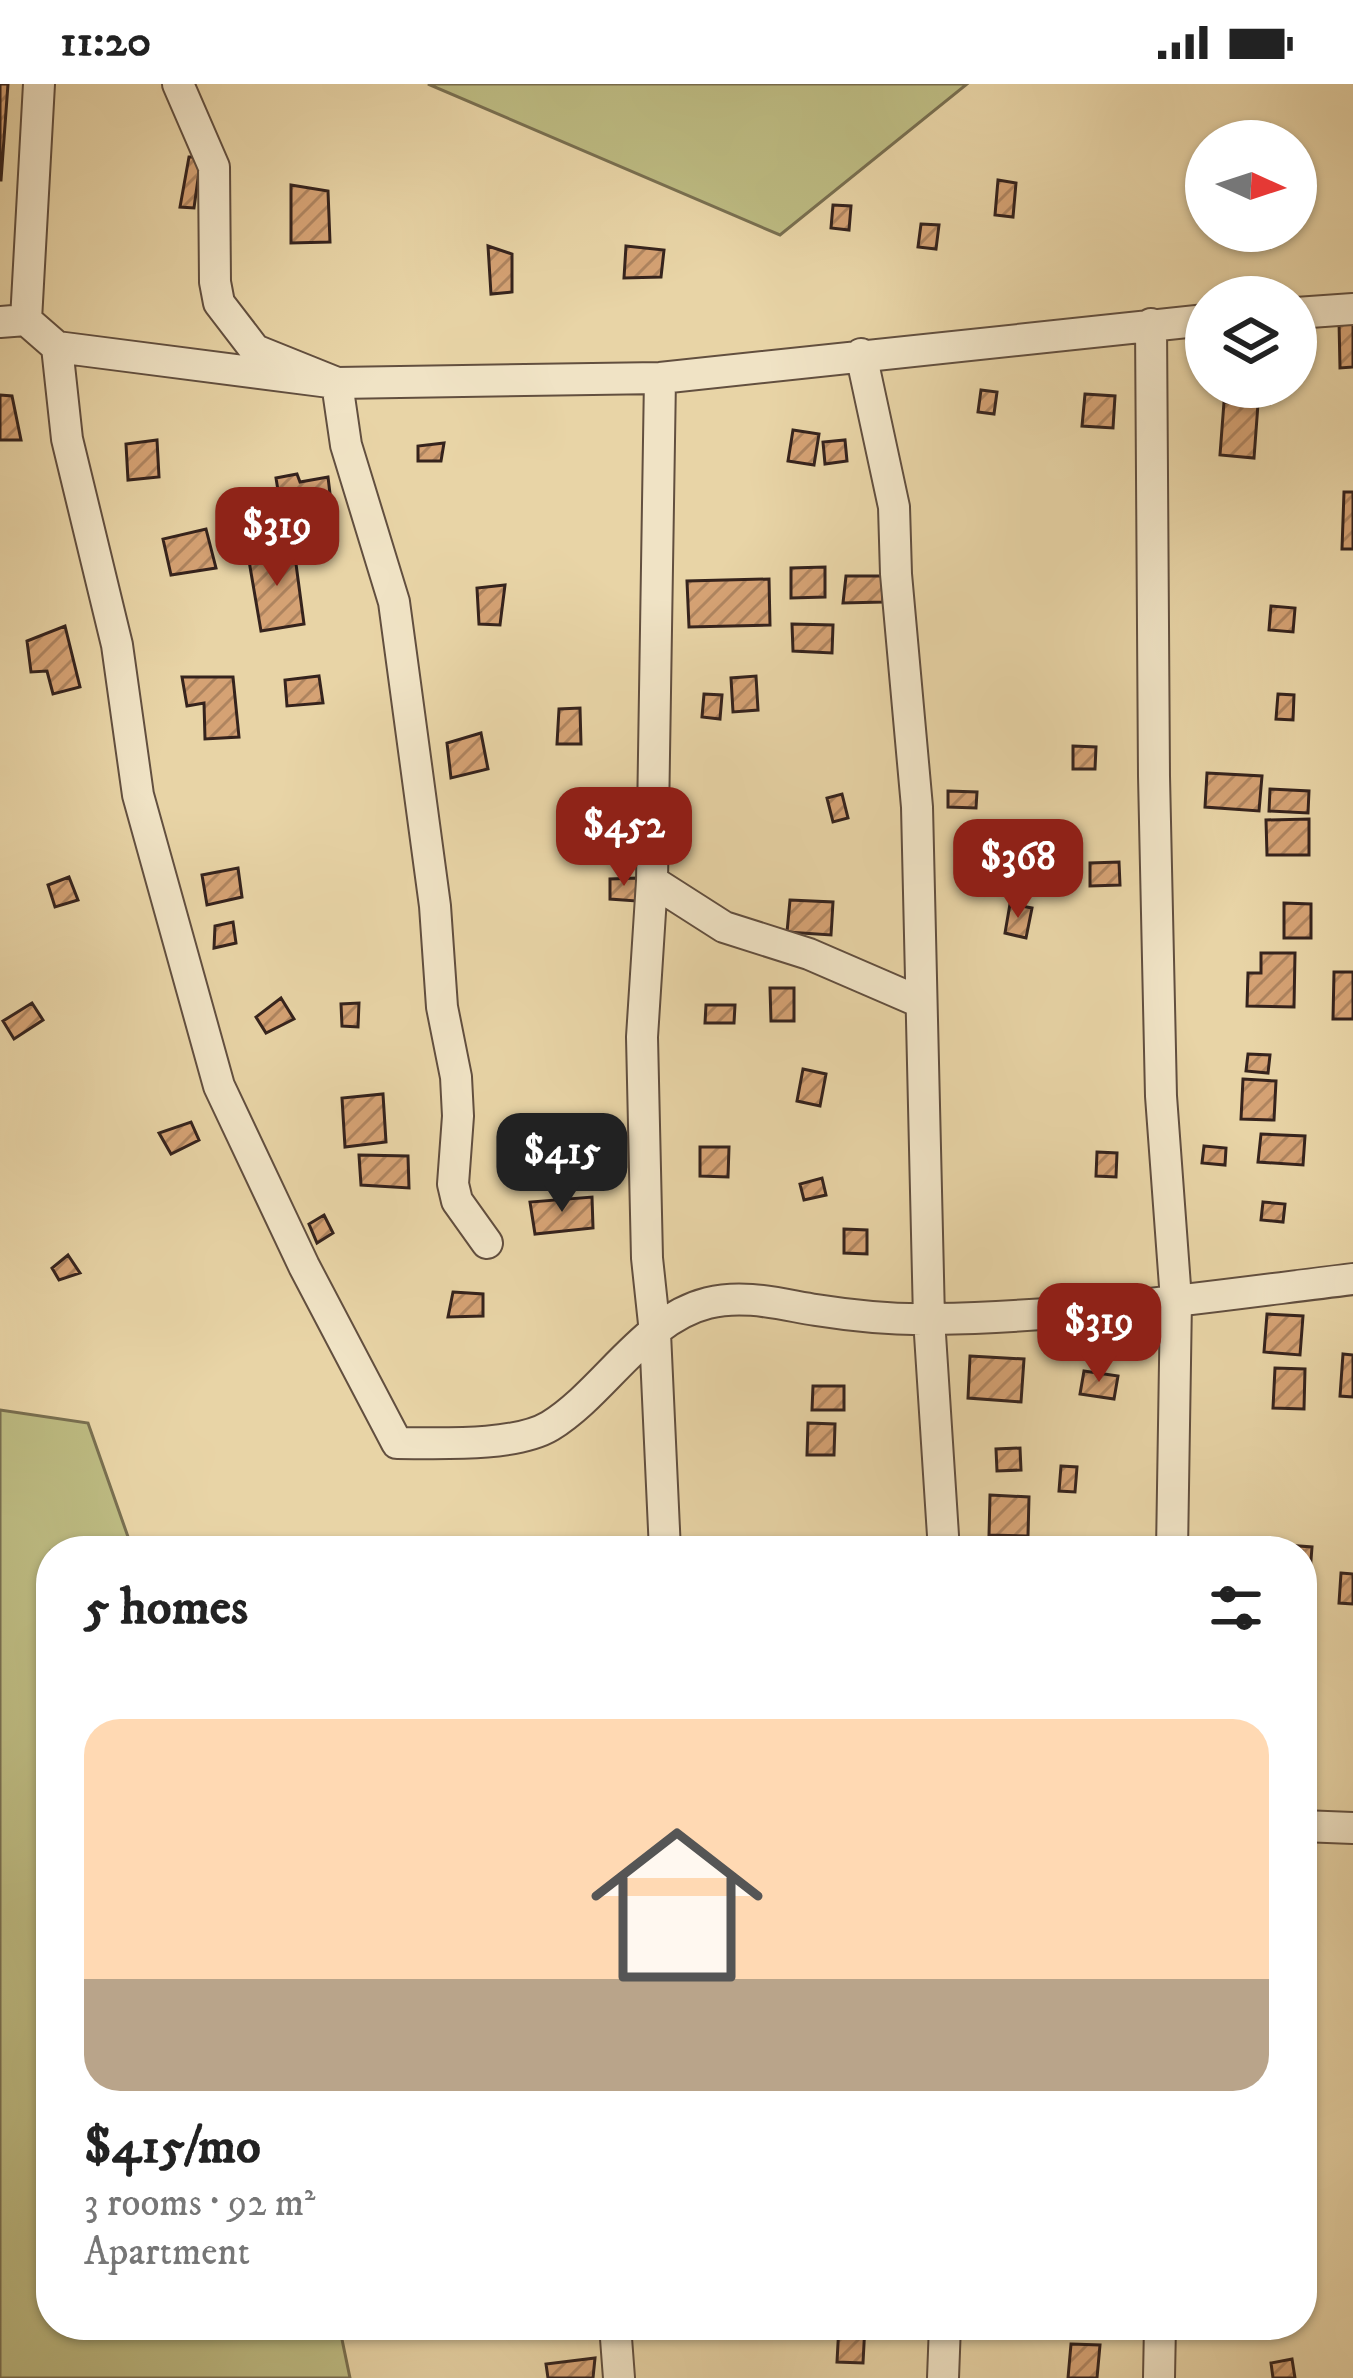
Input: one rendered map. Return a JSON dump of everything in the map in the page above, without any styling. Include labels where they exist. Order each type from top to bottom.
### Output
[{"type":"street","points":[[39,84],[13,321],[57,346],[337,382],[661,378],[1185,322]]},
{"type":"street","points":[[178,84],[214,167],[219,303],[255,350],[337,382]]},
{"type":"street","points":[[1317,312],[1353,309]]},
{"type":"street","points":[[1151,324],[1160,1050],[1176,1300],[1172,1536]]},
{"type":"street","points":[[57,346],[67,439],[117,645],[138,795],[219,1086],[304,1266],[397,1443],[528,1435],[551,1426],[686,1310],[742,1298],[823,1311],[929,1319],[1070,1313],[1353,1279]]},
{"type":"street","points":[[861,354],[894,507],[916,806],[929,1319],[943,1536]]},
{"type":"street","points":[[661,378],[652,881],[642,1037],[647,1258],[664,1536]]},
{"type":"street","points":[[337,382],[346,445],[394,602],[437,926],[442,1007],[453,1053],[458,1116],[452,1184],[458,1201],[488,1243]]},
{"type":"street","points":[[652,881],[724,927],[809,954],[920,1002]]},
{"type":"street","points":[[1317,1827],[1353,1828]]},
{"type":"street","points":[[616,2340],[620,2378]]},
{"type":"street","points":[[943,2378],[944,2340]]},
{"type":"street","points":[[1159,2378],[1160,2340]]},
{"type":"shaded area","points":[[428,84],[967,84],[780,235]]},
{"type":"shaded area","points":[[0,1410],[88,1423],[128,1536],[36,1536],[36,2340],[342,2340],[350,2378],[0,2378]]},
{"type":"building","points":[[0,84],[8,84],[1,180],[0,180]]},
{"type":"building","points":[[189,157],[201,157],[194,208],[180,207]]},
{"type":"building","points":[[998,180],[1016,183],[1013,217],[995,215]]},
{"type":"building","points":[[291,185],[328,191],[330,242],[291,243]]},
{"type":"building","points":[[833,205],[851,206],[849,230],[831,228]]},
{"type":"building","points":[[921,224],[939,225],[936,249],[918,247]]},
{"type":"building","points":[[488,246],[512,254],[512,292],[491,294]]},
{"type":"building","points":[[626,246],[664,250],[661,277],[624,278]]},
{"type":"building","points":[[1339,321],[1353,321],[1353,367],[1340,368]]},
{"type":"building","points":[[981,390],[997,392],[994,414],[978,412]]},
{"type":"building","points":[[1085,394],[1115,396],[1113,428],[1082,426]]},
{"type":"building","points":[[0,395],[12,396],[21,440],[0,440]]},
{"type":"building","points":[[1224,408],[1258,408],[1254,458],[1220,455]]},
{"type":"building","points":[[793,430],[819,434],[814,465],[788,461]]},
{"type":"building","points":[[157,440],[159,477],[128,480],[126,444]]},
{"type":"building","points":[[845,440],[847,461],[825,464],[823,442]]},
{"type":"building","points":[[444,443],[441,461],[418,461],[418,446]]},
{"type":"building","points":[[297,474],[300,482],[328,477],[335,535],[286,540],[276,478]]},
{"type":"building","points":[[1344,492],[1353,492],[1353,549],[1342,549]]},
{"type":"building","points":[[206,529],[216,568],[171,575],[163,539]]},
{"type":"building","points":[[294,549],[304,624],[261,631],[248,555]]},
{"type":"building","points":[[825,567],[825,597],[791,598],[791,568]]},
{"type":"building","points":[[846,576],[882,576],[883,602],[843,603]]},
{"type":"building","points":[[769,579],[770,625],[689,627],[687,581]]},
{"type":"building","points":[[505,585],[500,625],[479,624],[477,588]]},
{"type":"building","points":[[1271,606],[1295,608],[1293,632],[1269,630]]},
{"type":"building","points":[[792,624],[833,625],[832,653],[793,651]]},
{"type":"building","points":[[65,626],[80,687],[53,694],[47,671],[31,672],[27,641]]},
{"type":"building","points":[[319,676],[323,703],[287,706],[285,680]]},
{"type":"building","points":[[756,676],[758,710],[733,712],[731,678]]},
{"type":"building","points":[[182,677],[233,677],[239,737],[205,739],[204,703],[187,706]]},
{"type":"building","points":[[704,694],[722,695],[720,719],[702,717]]},
{"type":"building","points":[[1278,694],[1294,695],[1293,720],[1276,719]]},
{"type":"building","points":[[580,708],[581,744],[557,744],[559,709]]},
{"type":"building","points":[[481,733],[488,769],[451,778],[447,743]]},
{"type":"building","points":[[1073,746],[1096,747],[1095,769],[1073,769]]},
{"type":"building","points":[[1207,773],[1262,776],[1259,811],[1205,807]]},
{"type":"building","points":[[1270,789],[1309,791],[1308,813],[1269,811]]},
{"type":"building","points":[[948,791],[977,792],[976,808],[948,807]]},
{"type":"building","points":[[842,794],[848,818],[833,822],[827,798]]},
{"type":"building","points":[[1309,819],[1309,855],[1267,855],[1266,820]]},
{"type":"building","points":[[1119,862],[1120,885],[1090,886],[1090,863]]},
{"type":"building","points":[[238,868],[242,897],[207,905],[202,875]]},
{"type":"building","points":[[69,877],[78,900],[55,907],[48,885]]},
{"type":"building","points":[[637,878],[636,901],[610,899],[610,879]]},
{"type":"building","points":[[790,900],[833,902],[831,935],[787,932]]},
{"type":"building","points":[[1284,903],[1311,904],[1311,938],[1284,938]]},
{"type":"building","points":[[1010,904],[1032,908],[1026,938],[1005,933]]},
{"type":"building","points":[[233,922],[236,943],[214,948],[215,926]]},
{"type":"building","points":[[1261,953],[1295,953],[1294,1007],[1247,1006],[1248,973],[1261,973]]},
{"type":"building","points":[[1334,972],[1353,972],[1353,1019],[1333,1019]]},
{"type":"building","points":[[770,988],[794,988],[794,1021],[771,1021]]},
{"type":"building","points":[[281,998],[294,1019],[266,1033],[256,1017]]},
{"type":"building","points":[[32,1003],[43,1020],[14,1039],[3,1021]]},
{"type":"building","points":[[359,1003],[358,1027],[342,1026],[341,1004]]},
{"type":"building","points":[[706,1005],[735,1005],[734,1023],[705,1023]]},
{"type":"building","points":[[1248,1054],[1270,1055],[1268,1073],[1246,1071]]},
{"type":"building","points":[[803,1069],[826,1074],[820,1106],[797,1101]]},
{"type":"building","points":[[1243,1079],[1276,1081],[1274,1120],[1241,1119]]},
{"type":"building","points":[[383,1094],[386,1142],[345,1147],[342,1098]]},
{"type":"building","points":[[191,1122],[199,1140],[171,1154],[159,1133]]},
{"type":"building","points":[[1261,1134],[1305,1136],[1303,1165],[1258,1162]]},
{"type":"building","points":[[1204,1146],[1226,1148],[1225,1165],[1202,1163]]},
{"type":"building","points":[[700,1147],[729,1147],[728,1177],[700,1176]]},
{"type":"building","points":[[1097,1152],[1117,1153],[1116,1177],[1096,1176]]},
{"type":"building","points":[[359,1155],[408,1156],[409,1188],[361,1185]]},
{"type":"building","points":[[822,1178],[826,1195],[804,1200],[800,1184]]},
{"type":"building","points":[[592,1197],[593,1228],[535,1234],[530,1202]]},
{"type":"building","points":[[1263,1202],[1285,1204],[1283,1222],[1261,1220]]},
{"type":"building","points":[[324,1215],[333,1233],[317,1243],[309,1224]]},
{"type":"building","points":[[844,1229],[867,1230],[867,1254],[844,1253]]},
{"type":"building","points":[[68,1255],[80,1273],[59,1280],[52,1268]]},
{"type":"building","points":[[453,1292],[483,1294],[483,1316],[448,1317]]},
{"type":"building","points":[[1267,1314],[1303,1316],[1300,1355],[1264,1352]]},
{"type":"building","points":[[1343,1354],[1353,1355],[1353,1397],[1340,1396]]},
{"type":"building","points":[[970,1356],[1024,1359],[1021,1402],[968,1398]]},
{"type":"building","points":[[1275,1368],[1305,1369],[1304,1409],[1273,1408]]},
{"type":"building","points":[[1084,1371],[1118,1376],[1114,1399],[1080,1394]]},
{"type":"building","points":[[813,1386],[844,1386],[844,1410],[812,1410]]},
{"type":"building","points":[[808,1423],[835,1424],[834,1455],[807,1455]]},
{"type":"building","points":[[1020,1448],[1021,1470],[997,1471],[996,1449]]},
{"type":"building","points":[[1061,1466],[1077,1467],[1075,1492],[1059,1491]]},
{"type":"building","points":[[990,1495],[1029,1497],[1028,1536],[989,1535]]},
{"type":"building","points":[[1341,1573],[1353,1574],[1353,1604],[1339,1603]]},
{"type":"building","points":[[838,2340],[864,2340],[863,2363],[837,2362]]},
{"type":"building","points":[[1071,2344],[1100,2345],[1097,2378],[1068,2378]]},
{"type":"building","points":[[595,2358],[593,2378],[548,2378],[546,2364]]},
{"type":"building","points":[[1292,2359],[1295,2378],[1273,2378],[1271,2363]]}]
